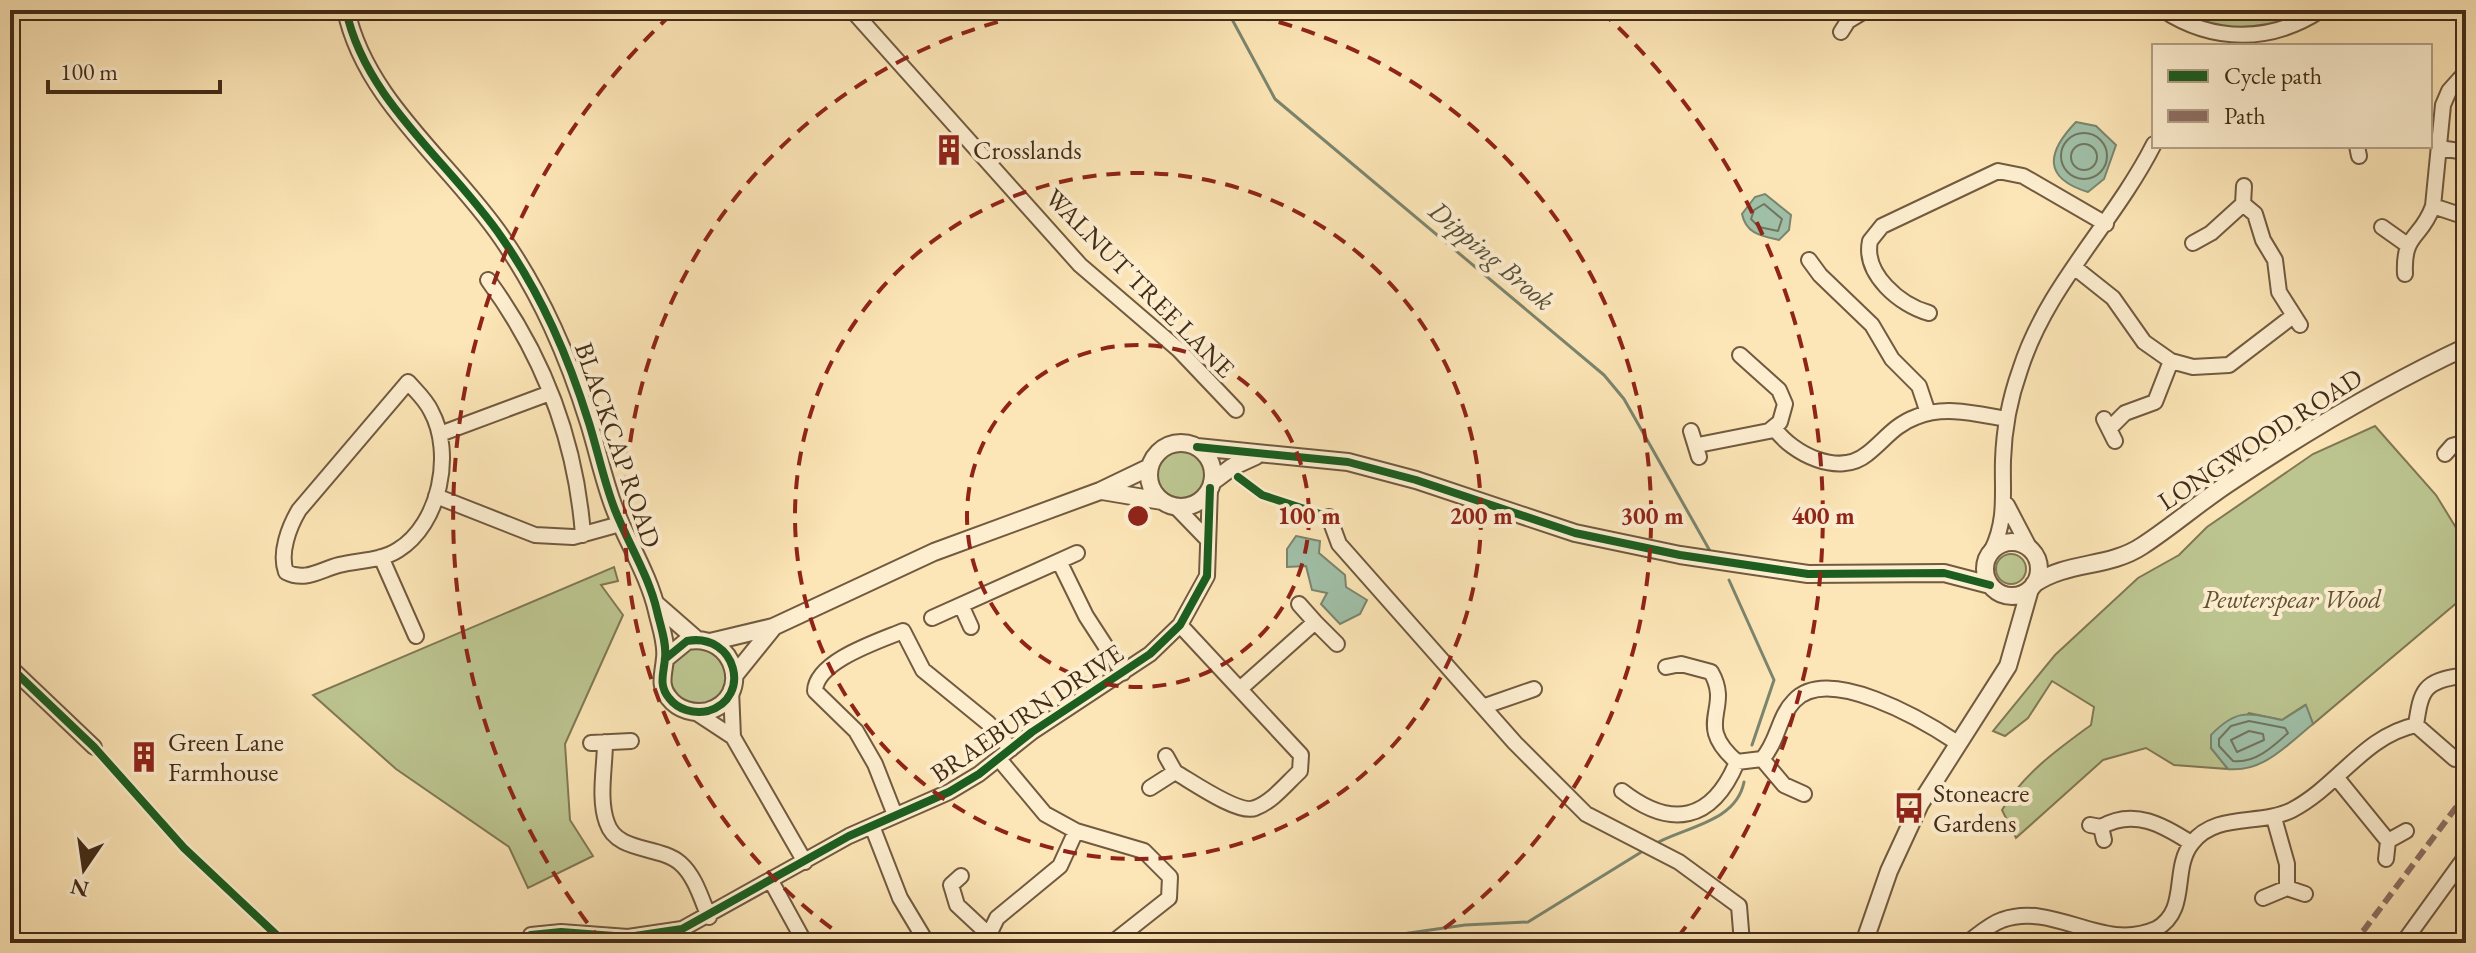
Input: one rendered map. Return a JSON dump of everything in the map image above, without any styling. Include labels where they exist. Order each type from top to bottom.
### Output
[{"type":"street","name":"WALNUT TREE LANE","points":[[852,10],[1080,265],[1179,350],[1236,410]]},
{"type":"street","points":[[1841,36],[1848,21],[1866,10]]},
{"type":"street","points":[[2163,10],[2200,30],[2259,35],[2288,27],[2321,10]]},
{"type":"street","name":"BLACKCAP ROAD","points":[[345,13],[369,68],[408,122],[501,236],[554,323],[620,524],[655,602],[665,659]]},
{"type":"street","points":[[2195,44],[2200,30]]},
{"type":"street","points":[[2405,274],[2406,244],[2426,221],[2433,206],[2439,148],[2435,121],[2449,91],[2466,72]]},
{"type":"street","points":[[2015,635],[1985,572],[2001,528],[2005,501],[2003,460],[2007,419],[2028,345],[2074,267],[2106,224],[2152,147]]},
{"type":"street","points":[[2439,148],[2466,152]]},
{"type":"street","points":[[1930,314],[1903,301],[1871,264],[1870,241],[1882,226],[1998,171],[2023,176],[2106,224]]},
{"type":"street","points":[[2192,243],[2211,233],[2243,204],[2244,186]]},
{"type":"street","points":[[2074,267],[2106,291],[2144,342],[2171,361],[2203,369],[2229,365],[2296,320],[2279,292],[2275,260],[2263,240],[2255,214],[2243,204]]},
{"type":"street","points":[[2433,206],[2466,217]]},
{"type":"street","points":[[2382,227],[2406,244]]},
{"type":"street","points":[[1809,260],[1820,275],[1872,325],[1892,359],[1919,386],[1928,413]]},
{"type":"street","points":[[488,280],[536,353],[574,465],[583,535]]},
{"type":"street","name":"LONGWOOD ROAD","points":[[2032,587],[2053,573],[2122,557],[2319,425],[2466,347]]},
{"type":"street","points":[[1691,431],[1698,451],[1775,429],[1784,412],[1783,397],[1762,372],[1738,354]]},
{"type":"street","points":[[2110,429],[2125,413],[2155,402],[2171,361]]},
{"type":"street","points":[[408,382],[431,410],[440,434],[442,458],[436,496],[421,528],[411,540],[381,557],[347,563],[301,577],[286,572],[284,565],[291,523],[299,510],[408,382]]},
{"type":"street","points":[[440,434],[550,393]]},
{"type":"street","points":[[1775,429],[1787,444],[1806,455],[1847,463],[1867,454],[1895,427],[1928,413],[1959,411],[2007,419]]},
{"type":"street","points":[[2445,454],[2452,446],[2466,442]]},
{"type":"street","points":[[805,862],[733,737],[695,712],[678,706],[664,689],[661,678],[665,659],[678,645],[773,627],[934,552],[1100,491],[1150,467],[1161,451],[1178,443],[1257,455],[1300,456],[1377,469],[1575,533],[1694,557],[1808,574],[1944,573],[1992,587],[2009,596],[2032,587]]},
{"type":"street","points":[[1197,447],[1210,462],[1211,485]]},
{"type":"street","points":[[1100,491],[1169,504],[1192,505],[1232,467],[1257,455]]},
{"type":"street","points":[[1150,467],[1151,486],[1206,538]]},
{"type":"street","name":"BRAEBURN DRIVE","points":[[531,935],[561,932],[628,937],[685,936],[709,917],[805,862],[872,826],[962,785],[1160,646],[1180,625],[1205,582],[1211,485]]},
{"type":"street","points":[[436,496],[523,532],[562,537],[583,535],[620,524]]},
{"type":"street","points":[[1870,942],[1904,837],[1956,742],[2008,666],[2015,635],[2039,569],[2005,501]]},
{"type":"street","points":[[1329,517],[1339,544],[1515,743],[1586,814],[1662,853],[1739,906],[1742,943]]},
{"type":"street","points":[[1944,573],[2007,542],[2032,551]]},
{"type":"street","name":"LONGWOOD ROAD","points":[[2032,551],[2079,565]]},
{"type":"street","points":[[932,618],[1077,553]]},
{"type":"street","points":[[381,557],[416,636]]},
{"type":"street","points":[[1059,561],[1086,616],[1123,673]]},
{"type":"street","name":"BLACKCAP ROAD","points":[[655,602],[703,640]]},
{"type":"street","points":[[1299,604],[1337,644]]},
{"type":"street","points":[[961,605],[971,627]]},
{"type":"street","points":[[1241,688],[1315,622]]},
{"type":"street","points":[[1166,756],[1175,772],[1237,807],[1250,810],[1263,804],[1300,771],[1301,755],[1180,625]]},
{"type":"street","points":[[695,712],[717,707],[773,627]]},
{"type":"street","points":[[895,815],[875,764],[856,731],[815,691],[820,677],[843,658],[903,631],[923,670],[988,723],[1038,808],[1076,831],[1144,851],[1170,877],[1169,898],[1112,943]]},
{"type":"street","points":[[703,640],[728,655],[733,683],[733,737]]},
{"type":"street","points":[[1666,667],[1681,664],[1711,672],[1718,683],[1719,699],[1712,727],[1721,748],[1737,762],[1762,759],[1771,749],[1783,716],[1793,701],[1815,688],[1848,690],[1915,718],[1956,742]]},
{"type":"street","points":[[10,667],[94,747]]},
{"type":"street","points":[[2416,725],[2422,695],[2429,685],[2438,679],[2461,676]]},
{"type":"street","points":[[1485,706],[1534,689]]},
{"type":"street","points":[[2416,725],[2455,759]]},
{"type":"street","points":[[1967,943],[2002,920],[2026,915],[2088,938],[2120,938],[2155,929],[2175,909],[2182,862],[2191,843],[2222,823],[2274,818],[2311,798],[2375,742],[2400,729],[2416,725]]},
{"type":"street","points":[[631,741],[598,743],[604,802],[611,831],[621,840],[670,856],[681,864],[693,880],[709,917]]},
{"type":"street","points":[[1762,759],[1784,785],[1804,794]]},
{"type":"street","points":[[1622,791],[1651,811],[1667,816],[1682,815],[1716,796],[1730,779],[1737,762]]},
{"type":"street","points":[[1150,788],[1175,772]]},
{"type":"street","points":[[2336,777],[2388,841],[2386,859]]},
{"type":"street","points":[[2274,818],[2287,864],[2287,888]]},
{"type":"street","points":[[2098,831],[2118,819],[2142,819],[2191,843]]},
{"type":"street","points":[[872,826],[900,898],[927,943]]},
{"type":"street","points":[[961,876],[951,885],[957,905],[986,938],[997,918],[1060,866],[1076,831]]},
{"type":"street","points":[[2388,841],[2406,831]]},
{"type":"street","points":[[2403,943],[2466,856]]},
{"type":"street","points":[[771,881],[805,943]]},
{"type":"street","points":[[2263,898],[2287,888],[2305,894]]},
{"type":"green space","points":[[2161,10],[2318,10],[2301,20],[2235,34]]},
{"type":"green space","name":"Pewterspear Wood","points":[[2375,426],[2436,495],[2466,544],[2466,595],[2313,724],[2305,705],[2282,720],[2249,713],[2211,748],[2228,769],[2174,765],[2146,748],[2103,760],[2016,838],[2002,810],[2020,785],[2042,763],[2091,725],[2094,707],[2052,681],[2028,718],[2005,736],[1993,731],[2055,655],[2138,578],[2179,555],[2207,527],[2313,454]]},
{"type":"green space","points":[[1181,450],[1198,457],[1205,474],[1198,491],[1181,498],[1164,491],[1157,474],[1164,457]]},
{"type":"green space","points":[[2011,554],[2022,558],[2026,569],[2022,580],[2011,584],[2000,580],[1996,569],[2000,558]]},
{"type":"green space","points":[[614,567],[618,581],[601,585],[623,615],[565,744],[570,820],[593,856],[528,888],[509,847],[396,769],[313,695]]},
{"type":"green space","points":[[698,647],[709,649],[718,656],[725,665],[725,687],[718,696],[709,703],[698,705],[687,703],[678,696],[671,687],[669,676],[671,665],[678,656],[687,649]]},
{"type":"water","points":[[2076,122],[2096,126],[2116,145],[2104,179],[2088,192],[2063,179],[2056,172],[2054,163],[2059,144]]},
{"type":"water","points":[[1765,194],[1791,215],[1789,230],[1779,240],[1751,230],[1744,221],[1742,214],[1755,197]]},
{"type":"water","points":[[1296,536],[1320,541],[1319,553],[1345,575],[1346,587],[1367,600],[1360,614],[1340,624],[1321,604],[1327,593],[1312,590],[1306,566],[1287,567],[1287,549]]},
{"type":"water","points":[[2306,705],[2313,724],[2264,762],[2241,769],[2228,769],[2211,748],[2211,735],[2228,720],[2251,715],[2282,720]]},
{"type":"waterway","name":"Dipping Brook","points":[[1227,10],[1275,99],[1604,375],[1624,399],[1710,551]]},
{"type":"waterway","name":"Dipping Brook","points":[[1729,580],[1774,680],[1752,745]]},
{"type":"waterway","name":"Dipping Brook","points":[[1653,845],[1720,815],[1731,807],[1744,782]]},
{"type":"waterway","name":"Dipping Brook","points":[[1339,943],[1465,925],[1528,922],[1643,851]]},
{"type":"marked path","points":[[2349,943],[2364,930],[2466,794]]},
{"type":"cycle path","points":[[346,10],[356,43],[371,74],[412,130],[502,238],[530,282],[553,327],[581,398],[615,510],[653,598],[665,646],[662,679],[666,693],[677,706],[697,712],[708,711],[722,704],[731,693],[733,668],[717,646],[704,641],[687,641],[665,659]]},
{"type":"cycle path","points":[[1197,447],[1348,462],[1416,480],[1575,533],[1680,555],[1808,574],[1944,573],[1990,585]]},
{"type":"cycle path","points":[[1238,477],[1262,495],[1329,517]]},
{"type":"cycle path","points":[[531,935],[561,932],[628,937],[682,929],[849,836],[949,792],[979,774],[1032,732],[1150,654],[1180,625],[1207,576],[1210,488]]},
{"type":"cycle path","points":[[10,667],[94,747],[184,848],[285,943]]},
{"type":"place","name":"Crosslands","points":[[949,150]]},
{"type":"place","name":"Green Lane Farmhouse","points":[[144,757]]},
{"type":"place","name":"Stoneacre Gardens","points":[[1909,808]]}]
